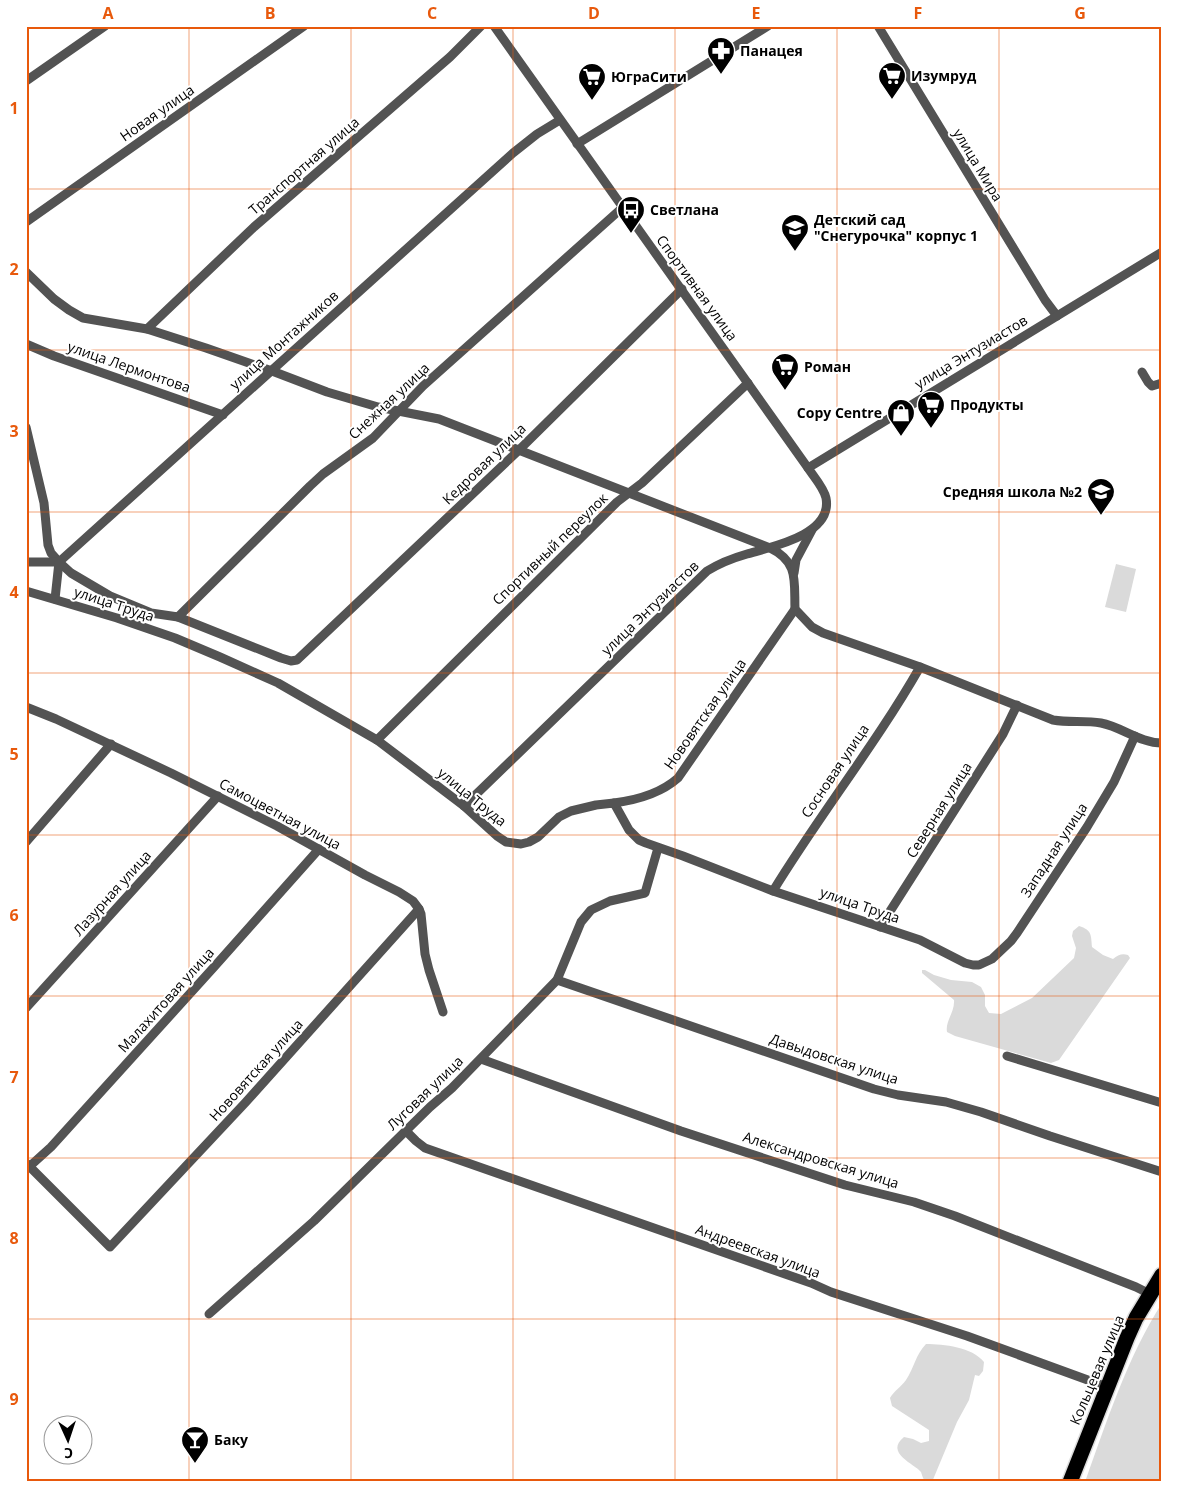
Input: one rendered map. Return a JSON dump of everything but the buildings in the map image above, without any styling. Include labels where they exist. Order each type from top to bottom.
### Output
[{"type":"highway","name":"Кольцевая улица","points":[[1070,1482],[1127,1338],[1162,1275]]},
{"type":"street","points":[[26,81],[105,26]]},
{"type":"street","name":"Новая улица","points":[[26,222],[304,26]]},
{"type":"street","name":"Транспортная улица","points":[[147,329],[254,228],[450,56],[481,26]]},
{"type":"street","name":"Спортивная улица","points":[[494,26],[808,468]]},
{"type":"street","points":[[577,144],[768,26]]},
{"type":"street","name":"улица Мира","points":[[878,26],[1035,284],[1057,316]]},
{"type":"street","name":"улица Монтажников","points":[[59,562],[524,142],[560,120]]},
{"type":"street","name":"Снежная улица","points":[[178,617],[323,474],[373,438],[423,386],[622,208]]},
{"type":"street","name":"улица Энтузиастов","points":[[808,468],[1162,252]]},
{"type":"street","points":[[26,272],[54,299],[84,318],[147,329],[361,403],[440,419],[770,548],[779,552],[789,561],[794,575]]},
{"type":"street","name":"Кедровая улица","points":[[302,656],[519,450],[682,289]]},
{"type":"street","name":"улица Лермонтова","points":[[26,344],[54,356],[222,415]]},
{"type":"street","points":[[1142,372],[1152,386],[1162,383]]},
{"type":"street","name":"Спортивный переулок","points":[[377,740],[617,502],[642,482],[748,383]]},
{"type":"street","points":[[27,433],[44,503],[48,545],[51,553],[59,562],[55,599]]},
{"type":"street","points":[[808,468],[826,498],[825,512],[796,560],[794,575],[795,609],[812,627],[823,633],[920,667],[1054,720],[1102,723],[1135,736],[1162,743]]},
{"type":"street","name":"улица Энтузиастов","points":[[464,806],[708,571],[726,561],[797,538],[815,526]]},
{"type":"street","points":[[26,562],[59,562]]},
{"type":"street","name":"улица Труда","points":[[59,562],[71,573],[110,596],[151,613],[178,617],[281,658],[292,661],[302,656]]},
{"type":"street","name":"улица Труда","points":[[26,591],[150,630],[220,657],[278,683],[377,740],[464,806],[496,836],[506,842],[521,844],[529,842],[538,837],[559,817],[571,811],[614,803],[633,835],[639,840],[773,890],[920,940],[964,963],[979,965]]},
{"type":"street","name":"Нововятская улица","points":[[614,803],[643,797],[670,785],[678,778],[795,609]]},
{"type":"street","name":"Сосновая улица","points":[[773,890],[901,699],[920,667]]},
{"type":"street","name":"Северная улица","points":[[880,927],[1003,734],[1017,705]]},
{"type":"street","name":"Самоцветная улица","points":[[26,707],[110,744],[277,826],[364,875],[399,892],[413,901],[419,908]]},
{"type":"street","name":"Западная улица","points":[[979,965],[992,959],[1017,933],[1087,827],[1114,782],[1135,736]]},
{"type":"street","points":[[26,842],[110,744]]},
{"type":"street","name":"Лазурная улица","points":[[26,1008],[218,796]]},
{"type":"street","name":"Луговая улица","points":[[209,1314],[314,1221],[481,1059],[557,980],[581,922],[591,910],[610,901],[645,893],[658,848]]},
{"type":"street","name":"Малахитовая улица","points":[[28,1164],[51,1147],[319,850]]},
{"type":"street","points":[[419,908],[425,954],[443,1012]]},
{"type":"street","name":"Нововятская улица","points":[[28,1164],[110,1247],[245,1103],[419,908]]},
{"type":"street","name":"Давыдовская улица","points":[[557,980],[874,1089],[898,1095],[946,1102],[981,1112],[1162,1172]]},
{"type":"street","points":[[1007,1056],[1162,1103]]},
{"type":"street","name":"Александровская улица","points":[[481,1059],[708,1140],[845,1185],[914,1202],[955,1216],[1150,1294]]},
{"type":"street","name":"Андреевская улица","points":[[406,1130],[426,1148],[831,1292],[976,1339],[1107,1387]]},
{"type":"shaded area","points":[[1116,564],[1136,569],[1126,612],[1105,607]]},
{"type":"shaded area","points":[[1079,926],[1089,931],[1092,947],[1103,955],[1113,959],[1126,954],[1130,958],[1059,1060],[1051,1063],[955,1036],[947,1032],[947,1024],[953,1009],[954,1000],[922,973],[922,970],[951,980],[972,982],[981,987],[985,995],[985,1006],[989,1013],[1001,1014],[1032,998],[1074,958],[1076,948],[1072,936],[1073,931]]},
{"type":"shaded area","points":[[1162,1303],[1162,1482],[1085,1482],[1128,1368]]},
{"type":"shaded area","points":[[926,1344],[957,1347],[972,1353],[984,1362],[983,1371],[979,1376],[975,1375],[969,1400],[957,1422],[932,1482],[923,1482],[921,1472],[903,1458],[897,1448],[904,1437],[921,1443],[929,1441],[929,1430],[892,1406],[890,1398],[906,1380]]},
{"type":"place","name":"Панацея","points":[[721,75]]},
{"type":"place","name":"Изумруд","points":[[892,100]]},
{"type":"place","name":"ЮграСити","points":[[592,101]]},
{"type":"place","name":"Светлана","points":[[631,234]]},
{"type":"place","name":"Детский сад \"Снегурочка\" корпус 1","points":[[795,252]]},
{"type":"place","name":"Роман","points":[[785,391]]},
{"type":"place","name":"Продукты","points":[[931,429]]},
{"type":"place","name":"Copy Centre","points":[[901,437]]},
{"type":"place","name":"Средняя школа №2","points":[[1101,516]]},
{"type":"place","name":"Баку","points":[[195,1464]]}]
